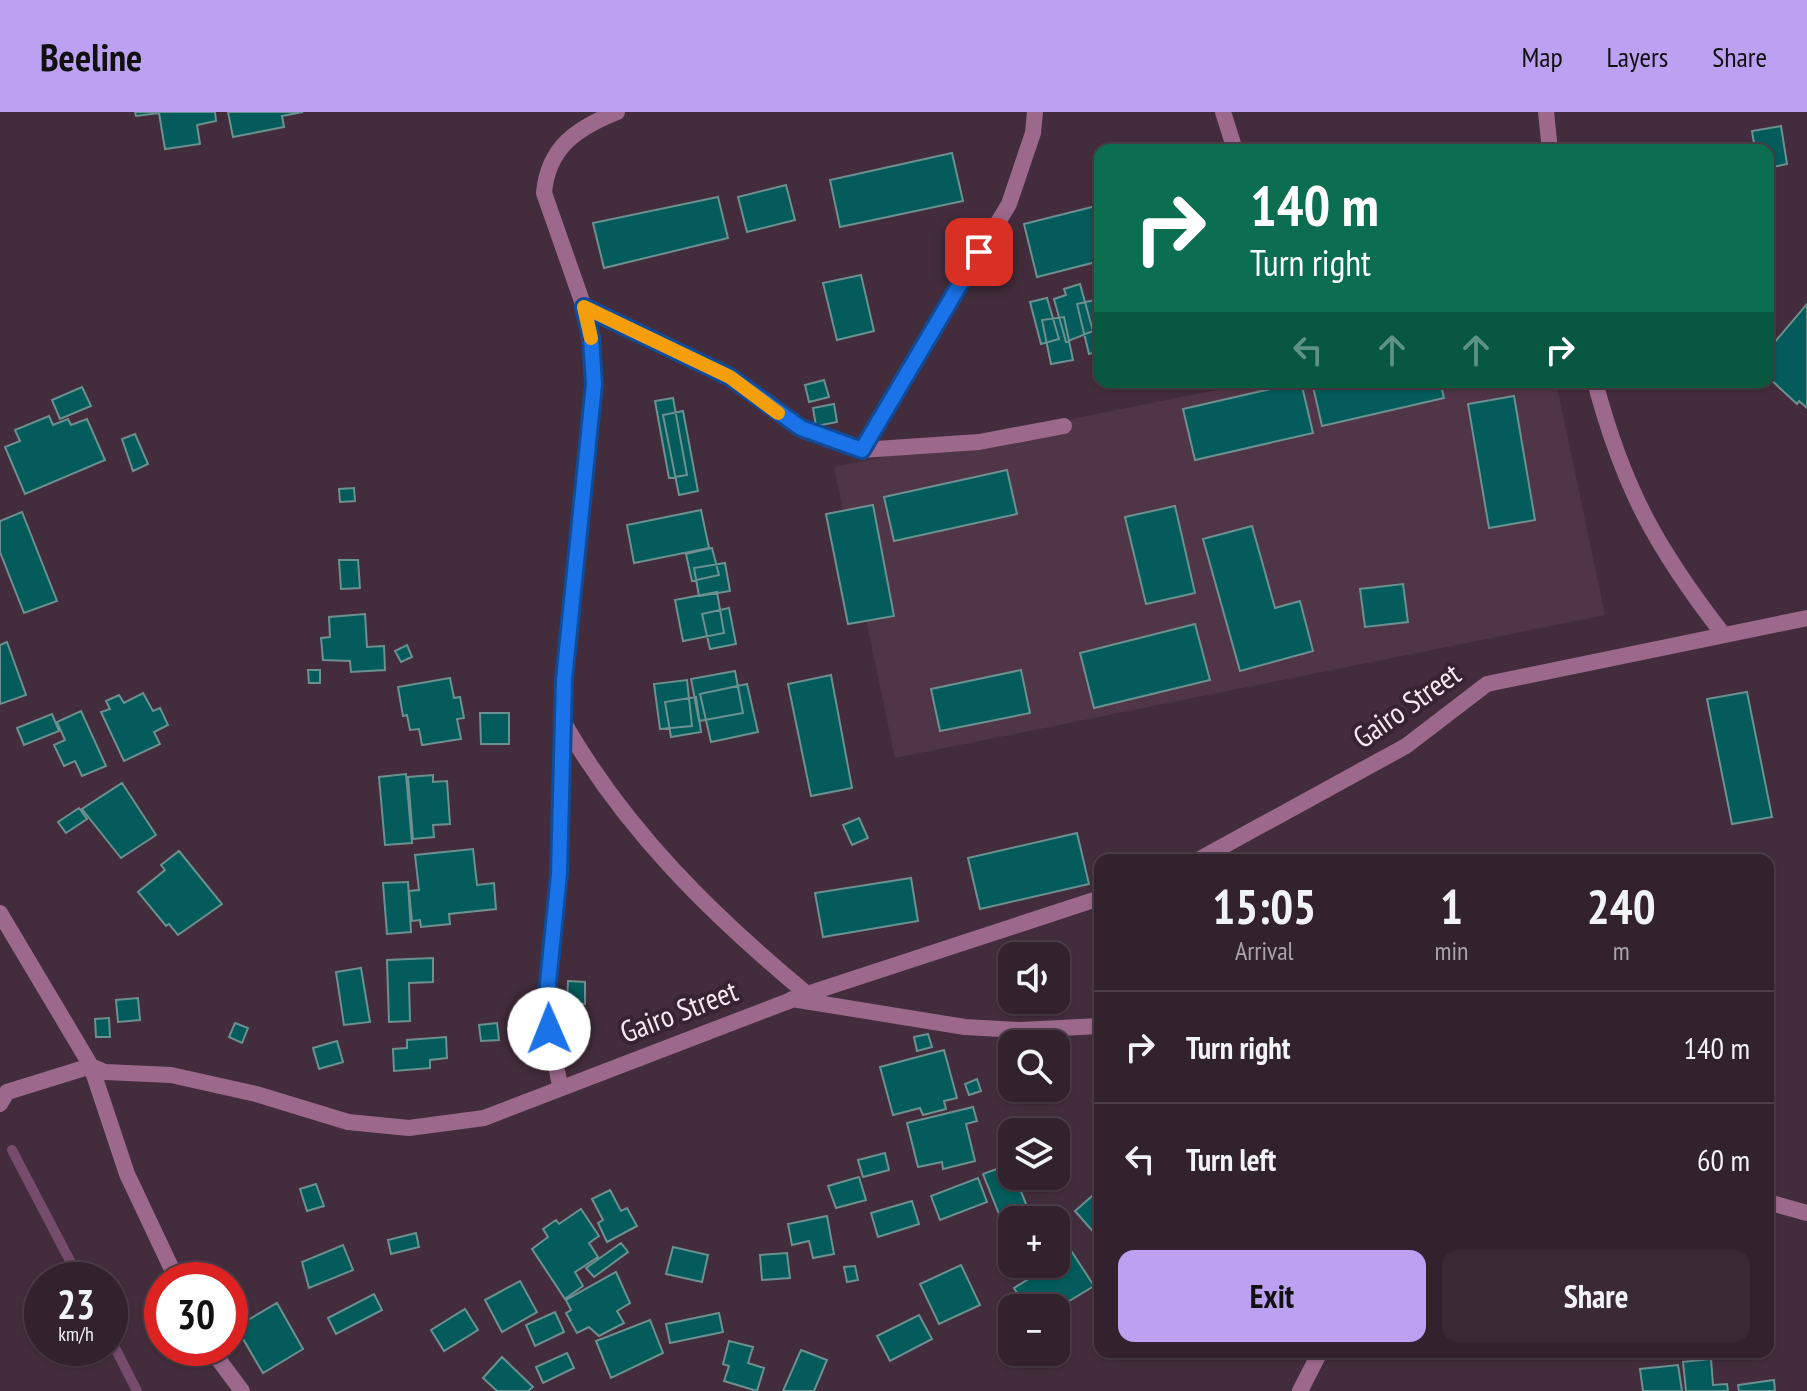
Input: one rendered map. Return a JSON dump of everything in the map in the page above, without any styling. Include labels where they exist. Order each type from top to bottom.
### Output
[{"type":"street","points":[[560,1086],[549,1029],[548,983],[559,874],[559,788],[568,625],[594,384],[591,338],[584,307],[547,209],[546,173],[555,151],[583,126],[617,112]]},
{"type":"street","points":[[862,450],[1009,204],[1033,133],[1035,112]]},
{"type":"street","points":[[1223,112],[1233,144]]},
{"type":"street","points":[[1546,112],[1549,144]]},
{"type":"street","points":[[584,307],[730,377],[801,428],[862,450],[979,442],[1064,426]]},
{"type":"street","points":[[1597,388],[1609,434],[1639,511],[1678,576],[1723,634]]},
{"type":"street","name":"Gairo Street","points":[[1209,854],[1406,746],[1487,684],[1807,618]]},
{"type":"street","points":[[564,723],[624,815],[728,929],[799,997],[965,1027],[1020,1030],[1094,1026]]},
{"type":"street","name":"Gairo Street","points":[[0,1104],[7,1092],[91,1066],[105,1072],[171,1075],[256,1094],[348,1122],[409,1128],[484,1118],[560,1086],[799,997],[1094,900]]},
{"type":"street","points":[[0,913],[91,1066],[127,1174],[169,1262]]},
{"type":"street","points":[[1774,1204],[1807,1213]]},
{"type":"street","points":[[1300,1391],[1317,1358]]},
{"type":"street","points":[[223,1366],[242,1391]]},
{"type":"shaded area","points":[[1226,388],[1557,388],[1605,615],[895,758],[834,467]]},
{"type":"building","points":[[135,112],[215,112],[216,121],[197,125],[200,144],[165,149],[159,113],[136,116]]},
{"type":"building","points":[[228,112],[303,112],[282,116],[284,127],[233,137]]},
{"type":"building","points":[[1781,126],[1787,164],[1774,167],[1774,144],[1754,144],[1752,131]]},
{"type":"building","points":[[952,153],[963,201],[840,227],[830,180]]},
{"type":"building","points":[[786,185],[795,220],[747,232],[738,197]]},
{"type":"building","points":[[718,197],[728,238],[604,268],[593,223]]},
{"type":"building","points":[[1094,206],[1094,263],[1037,277],[1024,224]]},
{"type":"building","points":[[861,275],[874,331],[837,340],[823,283]]},
{"type":"building","points":[[1080,284],[1093,331],[1066,342],[1054,299],[1066,295],[1064,289]]},
{"type":"building","points":[[1047,298],[1059,339],[1041,344],[1030,302]]},
{"type":"building","points":[[1094,300],[1094,353],[1089,354],[1077,304]]},
{"type":"building","points":[[1807,304],[1807,408],[1799,401],[1797,404],[1774,383],[1774,343]]},
{"type":"building","points":[[1064,317],[1073,360],[1051,364],[1042,320]]},
{"type":"building","points":[[824,380],[829,397],[809,402],[805,385]]},
{"type":"building","points":[[82,387],[91,406],[60,419],[52,400]]},
{"type":"building","points":[[1275,388],[1302,388],[1313,433],[1195,460],[1183,409]]},
{"type":"building","points":[[1313,388],[1442,388],[1444,398],[1322,426]]},
{"type":"building","points":[[1514,396],[1535,520],[1489,528],[1468,404]]},
{"type":"building","points":[[673,398],[687,475],[669,478],[655,401]]},
{"type":"building","points":[[834,404],[837,422],[816,426],[813,408]]},
{"type":"building","points":[[683,411],[698,491],[679,495],[663,415]]},
{"type":"building","points":[[49,416],[53,425],[68,419],[71,425],[87,419],[105,460],[25,494],[5,447],[20,441],[15,430]]},
{"type":"building","points":[[135,434],[148,464],[133,471],[122,439]]},
{"type":"building","points":[[1007,470],[1017,514],[894,541],[884,497]]},
{"type":"building","points":[[354,488],[355,501],[340,502],[339,489]]},
{"type":"building","points":[[873,505],[894,616],[848,624],[826,514]]},
{"type":"building","points":[[1175,506],[1195,593],[1146,604],[1125,517]]},
{"type":"building","points":[[701,510],[709,548],[634,563],[627,525]]},
{"type":"building","points":[[22,512],[57,601],[24,613],[0,552],[0,521]]},
{"type":"building","points":[[1252,526],[1275,608],[1300,601],[1313,651],[1240,671],[1203,539]]},
{"type":"building","points":[[712,548],[719,575],[692,581],[686,554]]},
{"type":"building","points":[[339,560],[358,560],[360,588],[341,589]]},
{"type":"building","points":[[725,563],[730,591],[699,596],[694,568]]},
{"type":"building","points":[[1403,584],[1408,622],[1365,627],[1360,589]]},
{"type":"building","points":[[717,592],[724,633],[683,641],[675,600]]},
{"type":"building","points":[[729,608],[736,644],[710,649],[702,614]]},
{"type":"building","points":[[365,614],[367,647],[384,646],[385,670],[351,672],[350,661],[323,660],[321,638],[330,637],[329,617]]},
{"type":"building","points":[[1195,624],[1210,680],[1094,708],[1080,653]]},
{"type":"building","points":[[7,642],[26,695],[0,704],[0,645]]},
{"type":"building","points":[[407,645],[412,657],[401,662],[395,651]]},
{"type":"building","points":[[308,670],[320,670],[320,683],[309,683]]},
{"type":"building","points":[[1021,670],[1030,713],[940,731],[931,689]]},
{"type":"building","points":[[735,671],[743,713],[699,721],[691,679]]},
{"type":"building","points":[[831,675],[852,788],[811,796],[788,684]]},
{"type":"building","points":[[450,678],[454,698],[460,697],[464,718],[457,719],[461,739],[422,745],[419,729],[410,730],[407,715],[403,716],[398,687]]},
{"type":"building","points":[[687,680],[692,726],[660,729],[654,684]]},
{"type":"building","points":[[747,684],[758,732],[711,742],[700,694]]},
{"type":"building","points":[[1747,692],[1772,817],[1732,824],[1707,699]]},
{"type":"building","points":[[143,693],[153,711],[160,708],[168,725],[154,732],[160,744],[124,761],[101,712],[110,709],[106,701],[119,695],[124,703]]},
{"type":"building","points":[[696,697],[701,732],[671,737],[665,702]]},
{"type":"building","points":[[81,711],[106,766],[82,776],[75,761],[64,766],[54,745],[65,740],[57,722]]},
{"type":"building","points":[[480,713],[509,713],[509,744],[481,744]]},
{"type":"building","points":[[52,714],[59,731],[24,745],[17,728]]},
{"type":"building","points":[[406,774],[412,843],[385,845],[379,777]]},
{"type":"building","points":[[433,775],[433,782],[447,781],[450,824],[433,825],[434,837],[413,839],[408,777]]},
{"type":"building","points":[[122,783],[156,835],[121,858],[82,809]]},
{"type":"building","points":[[79,808],[87,819],[66,833],[58,822]]},
{"type":"building","points":[[859,818],[868,838],[852,845],[843,825]]},
{"type":"building","points":[[1077,833],[1089,884],[980,909],[968,858]]},
{"type":"building","points":[[473,849],[477,885],[494,883],[496,909],[449,914],[450,924],[421,927],[420,920],[412,921],[409,891],[419,890],[415,855]]},
{"type":"building","points":[[179,851],[222,904],[178,935],[169,924],[166,926],[138,892],[165,870],[161,865]]},
{"type":"building","points":[[911,878],[918,921],[823,937],[815,893]]},
{"type":"building","points":[[408,882],[411,932],[387,934],[383,883]]},
{"type":"building","points":[[433,958],[433,982],[409,983],[410,1021],[389,1022],[387,960]]},
{"type":"building","points":[[361,968],[370,1022],[344,1025],[336,972]]},
{"type":"building","points":[[568,981],[585,982],[585,1004],[567,1003]]},
{"type":"building","points":[[138,998],[140,1020],[118,1022],[116,1000]]},
{"type":"building","points":[[109,1018],[110,1037],[96,1037],[95,1019]]},
{"type":"building","points":[[235,1023],[248,1028],[242,1043],[229,1037]]},
{"type":"building","points":[[497,1023],[499,1040],[481,1041],[479,1025]]},
{"type":"building","points":[[928,1034],[932,1047],[917,1051],[914,1037]]},
{"type":"building","points":[[446,1037],[447,1058],[430,1060],[430,1068],[394,1071],[393,1049],[407,1048],[407,1040]]},
{"type":"building","points":[[337,1041],[343,1062],[319,1069],[313,1048]]},
{"type":"building","points":[[944,1050],[957,1098],[944,1101],[946,1109],[923,1115],[920,1108],[893,1115],[880,1067]]},
{"type":"building","points":[[977,1079],[981,1091],[969,1095],[965,1084]]},
{"type":"building","points":[[973,1107],[977,1121],[966,1124],[975,1161],[943,1169],[942,1162],[918,1167],[907,1123]]},
{"type":"building","points":[[885,1153],[889,1170],[863,1177],[858,1160]]},
{"type":"building","points":[[998,1168],[998,1190],[1020,1190],[1027,1206],[998,1206],[998,1212],[983,1174]]},
{"type":"building","points":[[859,1177],[866,1200],[836,1208],[828,1186]]},
{"type":"building","points":[[978,1178],[987,1202],[940,1220],[931,1196]]},
{"type":"building","points":[[316,1184],[324,1206],[307,1211],[300,1189]]},
{"type":"building","points":[[610,1190],[621,1211],[627,1208],[637,1226],[607,1242],[598,1223],[603,1220],[592,1199]]},
{"type":"building","points":[[1094,1194],[1094,1233],[1075,1211]]},
{"type":"building","points":[[912,1201],[919,1224],[878,1237],[871,1213]]},
{"type":"building","points":[[581,1209],[599,1236],[589,1243],[598,1257],[575,1272],[583,1286],[565,1299],[532,1249],[548,1237],[543,1229],[556,1220],[559,1224]]},
{"type":"building","points":[[827,1216],[834,1254],[813,1258],[809,1241],[792,1245],[788,1224]]},
{"type":"building","points":[[416,1233],[419,1247],[391,1254],[388,1240]]},
{"type":"building","points":[[621,1243],[628,1252],[594,1277],[586,1268]]},
{"type":"building","points":[[343,1245],[353,1270],[309,1288],[302,1262]]},
{"type":"building","points":[[673,1247],[708,1255],[702,1282],[666,1274]]},
{"type":"building","points":[[787,1253],[790,1278],[762,1280],[760,1255]]},
{"type":"building","points":[[1070,1253],[1094,1286],[1070,1301],[1070,1294],[1018,1294],[1014,1288],[1030,1278],[1070,1278]]},
{"type":"building","points":[[961,1265],[980,1305],[939,1324],[920,1284]]},
{"type":"building","points":[[855,1266],[858,1280],[847,1282],[844,1267]]},
{"type":"building","points":[[616,1272],[630,1303],[617,1311],[624,1323],[599,1336],[589,1327],[577,1333],[566,1313],[571,1310],[566,1300]]},
{"type":"building","points":[[520,1281],[537,1312],[502,1332],[485,1300]]},
{"type":"building","points":[[374,1294],[382,1310],[336,1334],[328,1318]]},
{"type":"building","points":[[277,1303],[303,1349],[263,1373],[248,1347],[248,1320]]},
{"type":"building","points":[[465,1309],[478,1330],[444,1351],[431,1330]]},
{"type":"building","points":[[555,1312],[564,1332],[535,1346],[526,1325]]},
{"type":"building","points":[[719,1313],[723,1332],[670,1343],[666,1324]]},
{"type":"building","points":[[919,1315],[932,1339],[890,1361],[877,1336]]},
{"type":"building","points":[[650,1320],[663,1353],[611,1378],[596,1341]]},
{"type":"building","points":[[729,1341],[753,1347],[748,1363],[764,1368],[757,1391],[724,1381],[729,1366],[723,1364]]},
{"type":"building","points":[[801,1350],[827,1360],[814,1391],[783,1391]]},
{"type":"building","points":[[567,1353],[574,1368],[543,1383],[536,1367]]},
{"type":"building","points":[[502,1357],[533,1387],[528,1391],[497,1391],[483,1378]]},
{"type":"building","points":[[1711,1359],[1713,1385],[1727,1384],[1728,1391],[1686,1391],[1683,1362]]},
{"type":"building","points":[[1678,1365],[1682,1391],[1643,1391],[1640,1369]]},
{"type":"building","points":[[1774,1380],[1775,1391],[1739,1391],[1738,1385]]},
{"type":"waterway","points":[[12,1150],[71,1262]]},
{"type":"waterway","points":[[124,1366],[137,1391]]},
{"type":"slow traffic","points":[[591,338],[584,307],[730,377],[778,413]]},
{"type":"route","points":[[549,1029],[548,983],[559,874],[564,680],[594,384],[591,338],[584,307],[730,377],[801,428],[862,450],[962,287],[969,267],[979,252]]}]
